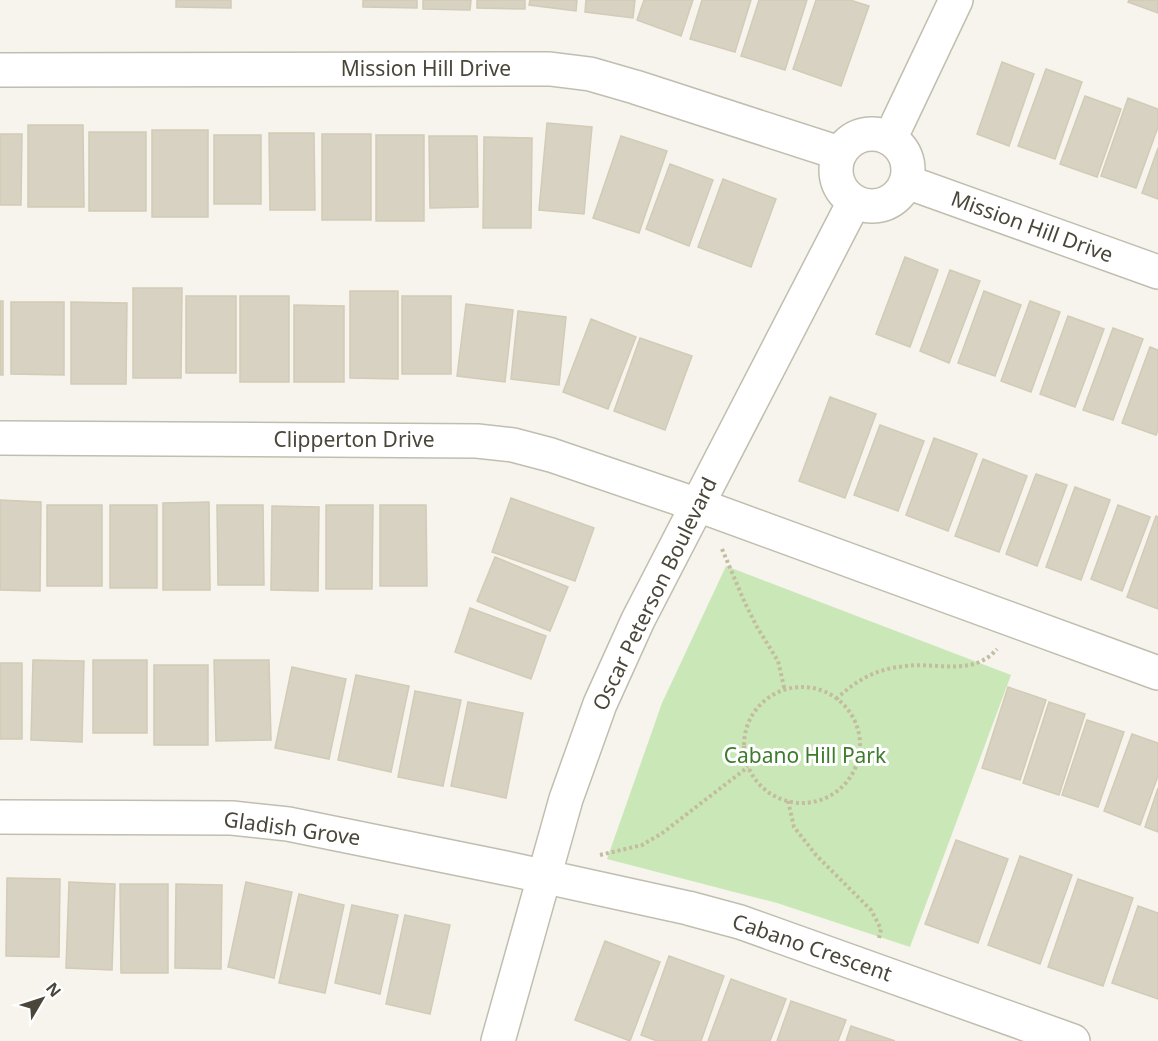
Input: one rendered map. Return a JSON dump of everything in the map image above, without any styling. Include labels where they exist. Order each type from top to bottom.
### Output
[{"type":"street","points":[[890,139],[956,0]]},
{"type":"street","name":"Mission Hill Drive","points":[[0,70],[550,69],[590,74],[839,153]]},
{"type":"street","points":[[879,134],[890,139],[900,147],[906,158],[908,170],[906,182],[900,193],[885,204],[866,207],[854,202],[843,193],[837,180],[835,167],[839,153],[856,137],[879,134]]},
{"type":"street","name":"Mission Hill Drive","points":[[906,182],[1158,272]]},
{"type":"street","name":"Oscar Peterson Boulevard","points":[[498,1041],[566,799],[600,704],[638,620],[854,202]]},
{"type":"street","name":"Clipperton Drive","points":[[0,438],[477,441],[513,445],[551,454],[698,505]]},
{"type":"street","points":[[698,505],[1158,672]]},
{"type":"street","name":"Gladish Grove","points":[[0,816],[257,819],[544,877]]},
{"type":"street","name":"Cabano Crescent","points":[[544,877],[740,922],[1073,1041]]},
{"type":"path","points":[[722,549],[745,603],[778,661],[785,691]]},
{"type":"path","points":[[836,699],[854,682],[871,674],[906,666],[964,667],[989,658],[997,649]]},
{"type":"path","points":[[796,687],[817,689],[836,699],[851,714],[859,734],[859,756],[852,776],[838,792],[819,801],[797,803],[776,797],[759,785],[748,767],[744,746],[748,724],[759,706],[776,693],[796,687]]},
{"type":"path","points":[[594,856],[642,845],[748,767]]},
{"type":"path","points":[[788,801],[794,827],[816,855],[871,910],[881,929],[879,938]]},
{"type":"green space","name":"Cabano Hill Park","points":[[726,566],[1011,675],[910,947],[777,903],[607,859],[662,703]]},
{"type":"building","points":[[176,0],[231,0],[231,8],[176,7]]},
{"type":"building","points":[[363,0],[417,0],[417,8],[363,7]]},
{"type":"building","points":[[423,0],[471,0],[470,10],[423,9]]},
{"type":"building","points":[[477,0],[525,0],[525,9],[477,8]]},
{"type":"building","points":[[530,0],[577,0],[576,11],[529,5]]},
{"type":"building","points":[[586,0],[635,0],[633,18],[585,12]]},
{"type":"building","points":[[644,0],[693,0],[681,36],[637,20]]},
{"type":"building","points":[[702,0],[751,0],[735,52],[690,39]]},
{"type":"building","points":[[759,0],[807,0],[785,70],[741,56]]},
{"type":"building","points":[[816,0],[850,0],[869,6],[841,86],[793,69]]},
{"type":"building","points":[[1129,0],[1158,0],[1158,13],[1128,2]]},
{"type":"building","points":[[1002,62],[1034,74],[1009,146],[977,134]]},
{"type":"building","points":[[1046,69],[1082,82],[1055,159],[1018,146]]},
{"type":"building","points":[[1085,96],[1121,109],[1097,177],[1060,164]]},
{"type":"building","points":[[1128,98],[1158,109],[1158,127],[1136,188],[1101,176]]},
{"type":"building","points":[[547,123],[592,127],[584,214],[539,210]]},
{"type":"building","points":[[28,125],[83,125],[84,207],[28,207]]},
{"type":"building","points":[[152,130],[208,130],[208,217],[152,217]]},
{"type":"building","points":[[89,132],[146,132],[146,211],[89,211]]},
{"type":"building","points":[[269,133],[314,133],[315,210],[270,210]]},
{"type":"building","points":[[0,134],[22,134],[21,205],[0,205]]},
{"type":"building","points":[[322,134],[371,134],[371,220],[322,220]]},
{"type":"building","points":[[214,135],[261,135],[261,204],[214,204]]},
{"type":"building","points":[[376,135],[424,135],[424,221],[376,221]]},
{"type":"building","points":[[429,136],[477,136],[478,207],[430,208]]},
{"type":"building","points":[[621,136],[667,151],[639,233],[593,218]]},
{"type":"building","points":[[484,137],[532,138],[531,228],[483,228]]},
{"type":"building","points":[[1158,148],[1158,199],[1142,193]]},
{"type":"building","points":[[670,164],[713,180],[689,246],[646,229]]},
{"type":"building","points":[[723,179],[776,199],[751,267],[698,247]]},
{"type":"building","points":[[905,257],[938,270],[910,347],[876,334]]},
{"type":"building","points":[[950,270],[980,281],[949,363],[920,351]]},
{"type":"building","points":[[133,288],[182,288],[181,378],[133,378]]},
{"type":"building","points":[[350,291],[398,291],[398,379],[350,378]]},
{"type":"building","points":[[984,291],[1021,305],[995,376],[958,363]]},
{"type":"building","points":[[186,296],[236,296],[236,373],[186,373]]},
{"type":"building","points":[[240,296],[289,296],[289,382],[240,382]]},
{"type":"building","points":[[402,296],[451,296],[451,374],[402,374]]},
{"type":"building","points":[[0,301],[3,301],[3,375],[0,375]]},
{"type":"building","points":[[1030,301],[1060,312],[1031,392],[1001,381]]},
{"type":"building","points":[[11,302],[64,302],[64,375],[11,374]]},
{"type":"building","points":[[71,302],[127,303],[126,384],[71,384]]},
{"type":"building","points":[[466,304],[513,310],[505,382],[457,376]]},
{"type":"building","points":[[294,305],[344,306],[344,382],[294,382]]},
{"type":"building","points":[[518,311],[566,317],[559,385],[511,379]]},
{"type":"building","points":[[1068,316],[1104,329],[1075,407],[1040,394]]},
{"type":"building","points":[[591,319],[636,337],[608,409],[563,392]]},
{"type":"building","points":[[1113,328],[1143,339],[1113,420],[1083,410]]},
{"type":"building","points":[[640,338],[692,356],[665,430],[614,411]]},
{"type":"building","points":[[1150,347],[1158,350],[1158,430],[1156,435],[1122,423]]},
{"type":"building","points":[[830,397],[876,414],[845,498],[799,481]]},
{"type":"building","points":[[880,425],[924,441],[898,511],[854,495]]},
{"type":"building","points":[[934,438],[977,454],[948,531],[906,515]]},
{"type":"building","points":[[983,459],[1027,476],[999,552],[955,536]]},
{"type":"building","points":[[1036,474],[1067,485],[1037,566],[1006,554]]},
{"type":"building","points":[[1075,487],[1110,500],[1081,580],[1046,567]]},
{"type":"building","points":[[511,498],[594,528],[575,581],[492,552]]},
{"type":"building","points":[[0,500],[41,502],[40,591],[0,590]]},
{"type":"building","points":[[209,502],[210,590],[163,590],[163,503]]},
{"type":"building","points":[[47,505],[102,505],[102,586],[47,586]]},
{"type":"building","points":[[110,505],[157,505],[157,588],[110,588]]},
{"type":"building","points":[[217,505],[263,505],[264,585],[218,585]]},
{"type":"building","points":[[326,505],[373,505],[372,589],[326,589]]},
{"type":"building","points":[[380,505],[426,505],[427,586],[380,586]]},
{"type":"building","points":[[1118,505],[1150,517],[1122,591],[1091,579]]},
{"type":"building","points":[[272,506],[319,507],[318,591],[271,590]]},
{"type":"building","points":[[1156,516],[1158,517],[1158,609],[1127,597]]},
{"type":"building","points":[[495,557],[568,587],[550,631],[477,601]]},
{"type":"building","points":[[470,608],[546,636],[531,679],[455,652]]},
{"type":"building","points":[[33,660],[84,661],[82,742],[31,740]]},
{"type":"building","points":[[93,660],[147,660],[147,733],[93,733]]},
{"type":"building","points":[[214,660],[269,660],[271,740],[216,741]]},
{"type":"building","points":[[0,663],[22,663],[22,739],[0,739]]},
{"type":"building","points":[[154,665],[208,665],[208,745],[154,745]]},
{"type":"building","points":[[292,667],[346,679],[329,759],[275,748]]},
{"type":"building","points":[[356,675],[409,686],[391,772],[338,760]]},
{"type":"building","points":[[1008,687],[1046,700],[1020,780],[982,768]]},
{"type":"building","points":[[415,691],[461,700],[443,786],[398,777]]},
{"type":"building","points":[[468,702],[523,713],[506,798],[451,786]]},
{"type":"building","points":[[1049,702],[1085,714],[1059,795],[1023,783]]},
{"type":"building","points":[[1087,720],[1124,732],[1098,807],[1062,795]]},
{"type":"building","points":[[1132,734],[1158,743],[1158,776],[1140,825],[1104,811]]},
{"type":"building","points":[[1158,788],[1158,832],[1145,827]]},
{"type":"building","points":[[956,840],[1008,859],[978,943],[925,924]]},
{"type":"building","points":[[1020,856],[1072,875],[1040,964],[988,945]]},
{"type":"building","points":[[7,878],[60,879],[59,957],[6,956]]},
{"type":"building","points":[[1078,879],[1133,898],[1103,986],[1048,967]]},
{"type":"building","points":[[69,882],[115,884],[112,970],[66,968]]},
{"type":"building","points":[[246,882],[292,892],[274,978],[228,967]]},
{"type":"building","points":[[120,884],[168,884],[168,973],[121,973]]},
{"type":"building","points":[[176,884],[222,885],[221,969],[175,968]]},
{"type":"building","points":[[299,894],[344,905],[325,993],[279,983]]},
{"type":"building","points":[[352,905],[398,915],[380,994],[335,983]]},
{"type":"building","points":[[1138,906],[1158,913],[1158,999],[1112,983]]},
{"type":"building","points":[[405,915],[450,925],[430,1014],[386,1004]]},
{"type":"building","points":[[605,941],[660,962],[630,1041],[575,1020]]},
{"type":"building","points":[[669,956],[724,976],[701,1041],[657,1041],[641,1035]]},
{"type":"building","points":[[731,979],[786,999],[770,1041],[708,1041]]},
{"type":"building","points":[[791,1001],[846,1020],[838,1041],[777,1041]]},
{"type":"building","points":[[851,1026],[895,1041],[846,1041]]}]
